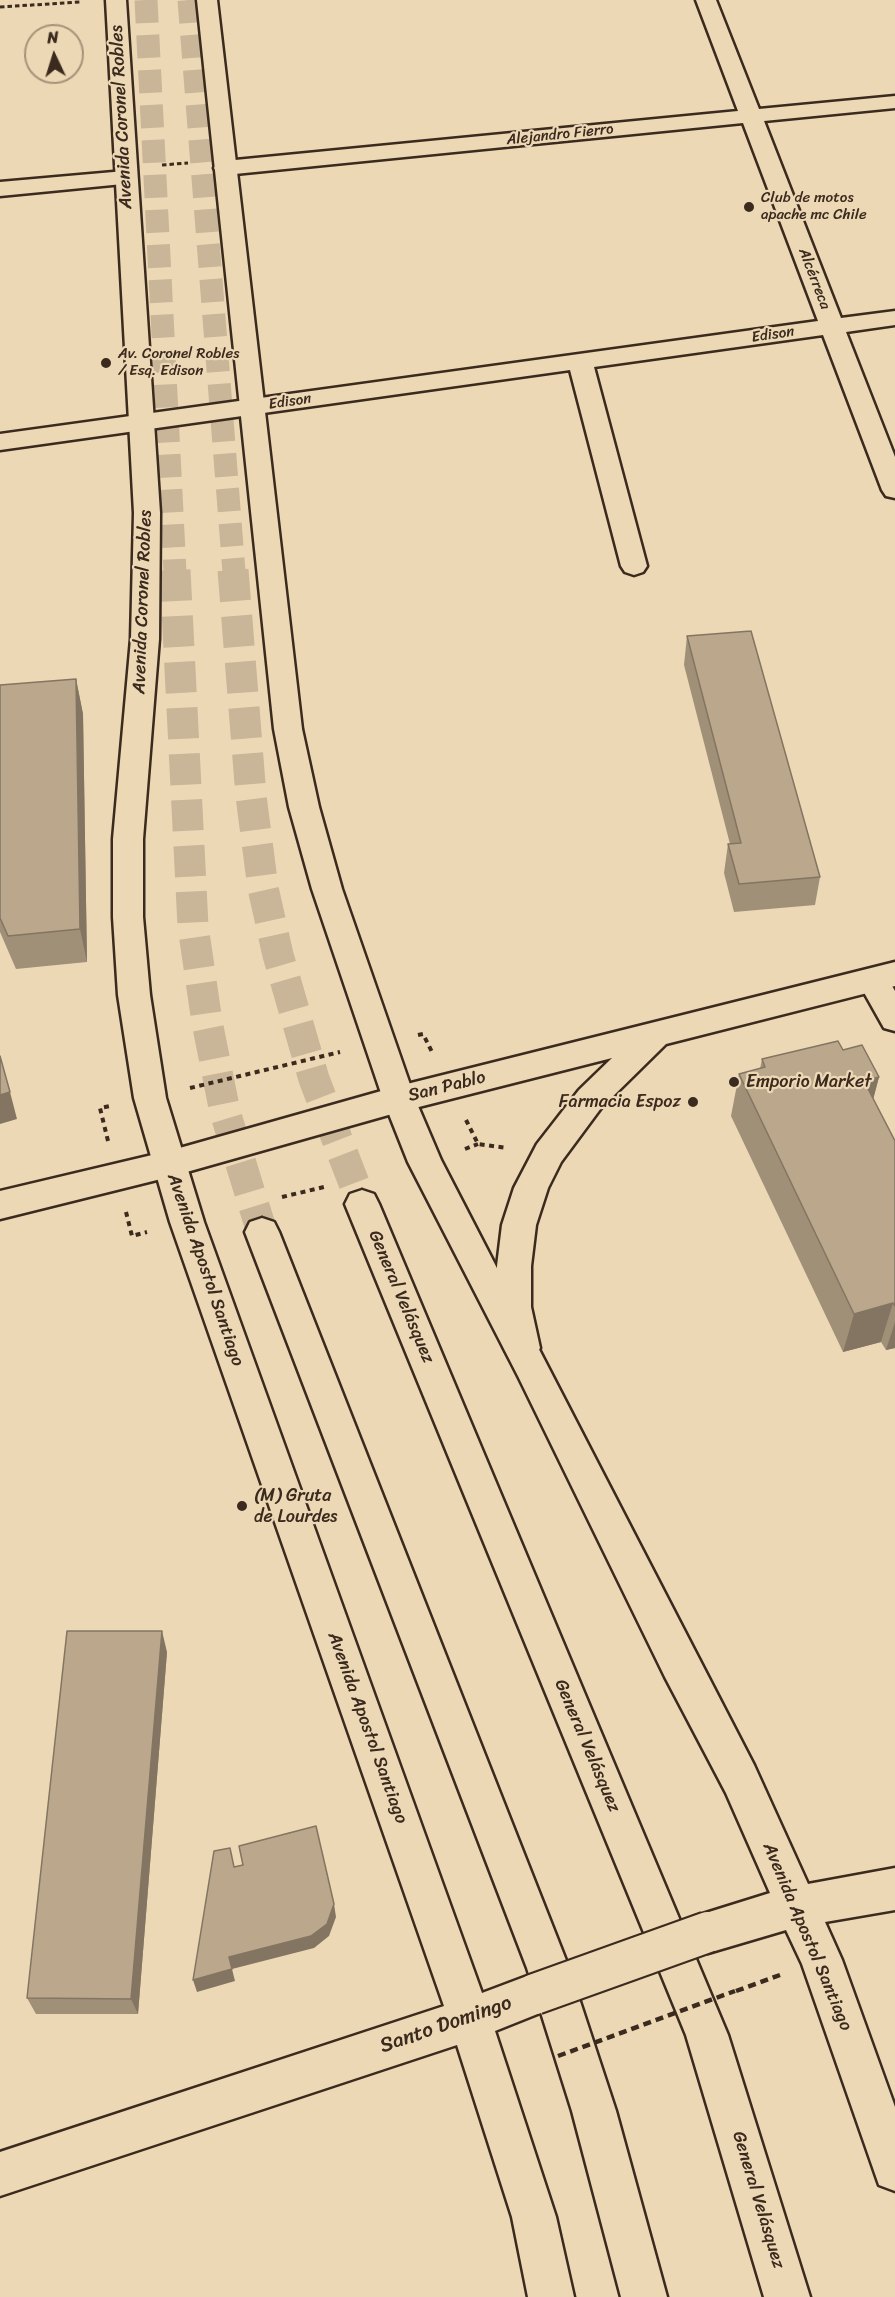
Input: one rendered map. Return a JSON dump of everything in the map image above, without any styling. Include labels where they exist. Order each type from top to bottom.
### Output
[{"type":"main road","name":"Avenida Coronel Robles","points":[[116,0],[147,513],[148,574],[145,639],[128,839],[128,906],[134,995],[150,1098],[169,1164]]},
{"type":"main road","points":[[207,0],[288,729],[304,807],[327,889],[399,1099]]},
{"type":"main road","name":"Alcérreca","points":[[706,0],[895,490]]},
{"type":"main road","name":"Alejandro Fierro","points":[[225,164],[895,102]]},
{"type":"main road","points":[[0,189],[125,173]]},
{"type":"main road","name":"Edison","points":[[0,442],[895,318]]},
{"type":"main road","points":[[580,361],[634,566]]},
{"type":"main road","points":[[884,977],[895,1019]]},
{"type":"main road","name":"San Pablo","points":[[0,1205],[169,1164],[399,1099],[884,977]]},
{"type":"main road","points":[[522,1348],[514,1306],[514,1266],[519,1225],[531,1188],[549,1153],[590,1099],[656,1035]]},
{"type":"main road","name":"Avenida Apostol Santiago","points":[[399,1099],[425,1162],[522,1348],[740,1779],[798,1906],[832,1992],[895,2169]]},
{"type":"main road","name":"Avenida Apostol Santiago","points":[[169,1164],[191,1233],[470,2019],[534,2217],[551,2297]]},
{"type":"main road","name":"General Velásquez","points":[[362,1204],[708,2035],[787,2297]]},
{"type":"main road","points":[[262,1232],[548,1968],[594,2111],[644,2297]]},
{"type":"main road","name":"Santo Domingo","points":[[0,2174],[470,2019],[708,1932],[798,1906],[895,1889]]},
{"type":"path","points":[[0,7],[87,1]]},
{"type":"path","points":[[125,173],[225,164]]},
{"type":"path","points":[[150,1098],[379,1042]]},
{"type":"path","points":[[558,2056],[735,1991]]},
{"type":"building","points":[[751,631],[820,877],[739,884],[728,844],[741,843],[687,636]]},
{"type":"building","points":[[76,679],[80,929],[8,936],[0,918],[0,685]]},
{"type":"building","points":[[838,1041],[843,1050],[862,1045],[879,1077],[864,1081],[895,1141],[895,1306],[893,1303],[854,1314],[739,1074],[765,1067],[762,1059]]},
{"type":"building","points":[[0,1056],[10,1092],[0,1095]]},
{"type":"building","points":[[67,1631],[162,1631],[131,1999],[27,1998]]},
{"type":"building","points":[[316,1826],[334,1904],[327,1924],[311,1936],[229,1957],[232,1969],[193,1980],[214,1851],[230,1848],[234,1867],[243,1865],[239,1846]]},
{"type":"tunnel","points":[[146,0],[175,572]]},
{"type":"tunnel","points":[[189,0],[234,572]]},
{"type":"tunnel","points":[[175,570],[193,926],[207,1022],[225,1112],[262,1232]]},
{"type":"tunnel","points":[[233,570],[251,796],[263,888],[278,955],[314,1079],[362,1204]]},
{"type":"place","name":"Club de motos apache mc Chile","points":[[749,207]]},
{"type":"place","name":"Av. Coronel Robles / Esq. Edison","points":[[106,363]]},
{"type":"place","name":"Emporio Market","points":[[734,1082]]},
{"type":"place","name":"Farmacia Espoz","points":[[693,1102]]},
{"type":"place","name":"(M) Gruta de Lourdes","points":[[242,1506]]}]
